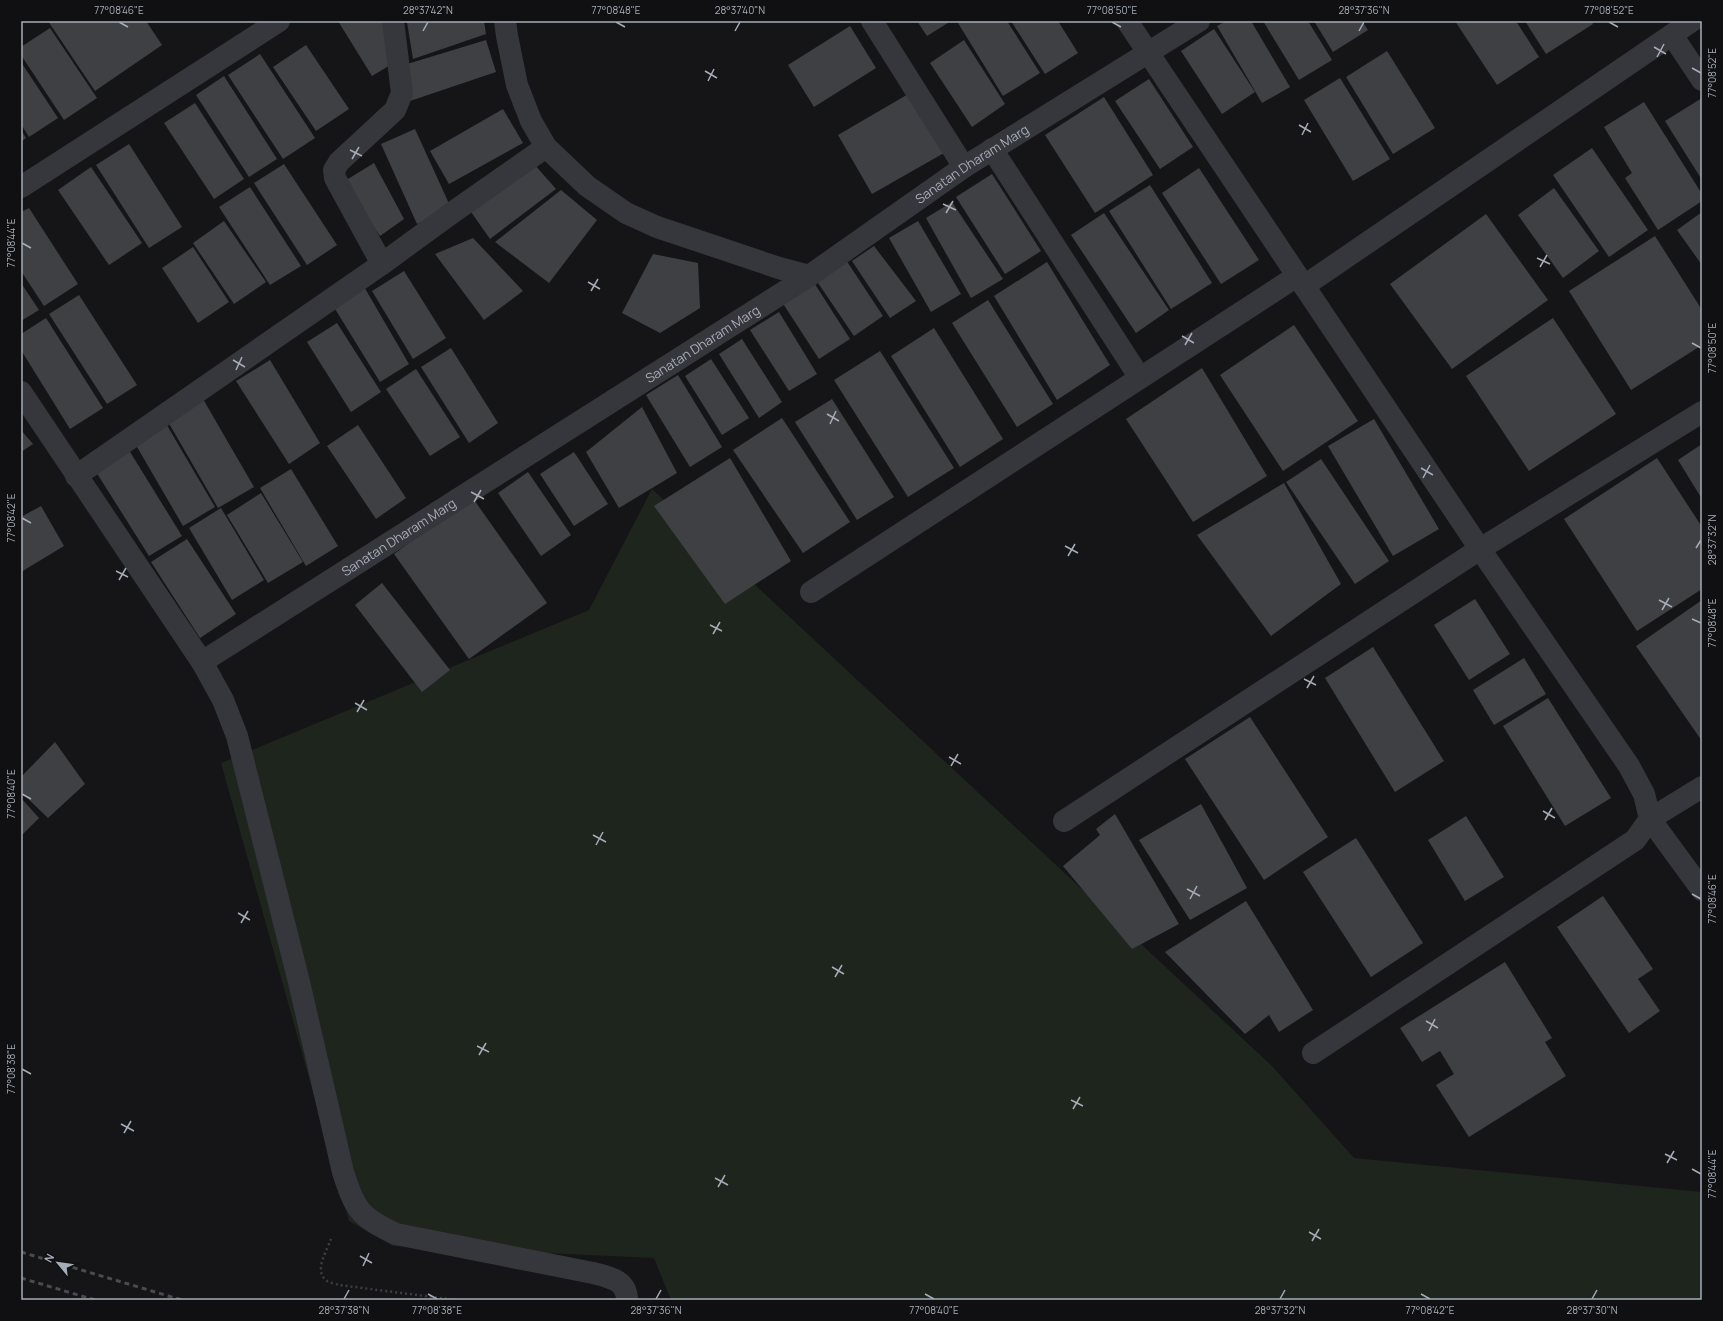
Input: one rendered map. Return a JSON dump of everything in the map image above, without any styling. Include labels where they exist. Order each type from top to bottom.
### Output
[{"type":"street","points":[[21,186],[279,21]]},
{"type":"street","points":[[382,264],[335,178],[334,170],[339,162],[395,110],[400,100],[402,93],[393,21]]},
{"type":"street","points":[[505,21],[517,85],[531,121],[546,147],[587,186],[626,213],[684,238],[809,276]]},
{"type":"street","points":[[872,21],[964,167]]},
{"type":"street","points":[[1127,21],[1480,549],[1629,766],[1644,794],[1650,820],[1702,890]]},
{"type":"street","name":"Sanatan Dharam Marg","points":[[202,662],[809,276],[964,167],[1199,21]]},
{"type":"street","points":[[811,592],[1140,378],[1300,281],[1692,21]]},
{"type":"street","points":[[1672,35],[1702,80]]},
{"type":"street","points":[[76,476],[382,264],[546,147]]},
{"type":"street","points":[[992,149],[1140,378]]},
{"type":"street","points":[[21,392],[202,662],[222,700],[237,736],[299,982],[342,1172],[350,1195],[361,1214],[379,1226],[396,1234],[593,1273],[615,1279],[623,1286],[627,1295],[627,1300]]},
{"type":"street","points":[[1064,821],[1480,549],[1702,412]]},
{"type":"street","points":[[1313,1053],[1635,840],[1650,820],[1702,787]]},
{"type":"path","points":[[331,1239],[321,1266],[321,1274],[327,1281],[339,1285],[456,1300]]},
{"type":"shaded area","points":[[652,489],[1272,1066],[1354,1158],[1702,1192],[1702,1300],[671,1300],[654,1258],[393,1246],[349,1221],[221,763],[589,610]]},
{"type":"building","points":[[48,21],[146,21],[162,45],[95,91]]},
{"type":"building","points":[[338,21],[383,21],[392,64],[372,76]]},
{"type":"building","points":[[484,21],[486,34],[413,59],[407,22]]},
{"type":"building","points":[[917,21],[951,21],[927,36]]},
{"type":"building","points":[[960,21],[1007,21],[1040,73],[1003,96],[958,23]]},
{"type":"building","points":[[1011,21],[1058,21],[1078,53],[1045,74]]},
{"type":"building","points":[[1226,21],[1251,21],[1290,87],[1262,103],[1217,26]]},
{"type":"building","points":[[1263,21],[1308,21],[1332,60],[1299,80]]},
{"type":"building","points":[[1314,21],[1362,21],[1368,30],[1333,52]]},
{"type":"building","points":[[1455,21],[1516,21],[1539,57],[1497,85]]},
{"type":"building","points":[[1525,21],[1591,21],[1593,24],[1546,54]]},
{"type":"building","points":[[850,26],[876,68],[814,107],[788,65]]},
{"type":"building","points":[[50,28],[97,98],[64,120],[21,55],[21,47]]},
{"type":"building","points":[[1214,29],[1255,92],[1222,114],[1181,51]]},
{"type":"building","points":[[486,40],[496,72],[410,101],[404,65]]},
{"type":"building","points":[[964,40],[1005,104],[972,127],[930,63]]},
{"type":"building","points":[[306,45],[349,109],[316,131],[273,67]]},
{"type":"building","points":[[1387,51],[1435,128],[1393,154],[1346,77]]},
{"type":"building","points":[[260,54],[315,138],[283,159],[228,75]]},
{"type":"building","points":[[21,62],[58,118],[29,137],[21,124]]},
{"type":"building","points":[[224,76],[277,159],[249,177],[196,95]]},
{"type":"building","points":[[1340,78],[1390,159],[1353,181],[1304,100]]},
{"type":"building","points":[[1149,79],[1193,147],[1160,169],[1115,101]]},
{"type":"building","points":[[910,93],[944,153],[872,194],[838,135]]},
{"type":"building","points":[[1104,97],[1153,175],[1095,213],[1045,135]]},
{"type":"building","points":[[1702,98],[1702,180],[1665,121]]},
{"type":"building","points":[[1644,102],[1702,194],[1702,201],[1658,230],[1625,178],[1632,173],[1604,127]]},
{"type":"building","points":[[195,103],[244,179],[214,199],[164,123]]},
{"type":"building","points":[[503,109],[523,143],[449,184],[430,151]]},
{"type":"building","points":[[415,129],[451,208],[417,224],[381,144]]},
{"type":"building","points":[[21,130],[26,138],[21,142]]},
{"type":"building","points":[[129,144],[182,227],[149,248],[96,165]]},
{"type":"building","points":[[1592,148],[1648,230],[1609,257],[1553,175]]},
{"type":"building","points":[[374,163],[404,219],[380,236],[343,182]]},
{"type":"building","points":[[284,164],[337,245],[307,265],[254,183]]},
{"type":"building","points":[[534,164],[556,189],[490,239],[469,209]]},
{"type":"building","points":[[91,167],[142,243],[109,265],[58,190]]},
{"type":"building","points":[[1199,168],[1259,260],[1221,284],[1162,193]]},
{"type":"building","points":[[992,174],[1041,251],[1005,274],[956,197]]},
{"type":"building","points":[[1150,185],[1212,283],[1171,309],[1109,211]]},
{"type":"building","points":[[250,187],[301,266],[270,285],[219,207]]},
{"type":"building","points":[[1554,188],[1599,251],[1563,278],[1518,215]]},
{"type":"building","points":[[561,190],[597,220],[549,283],[495,242]]},
{"type":"building","points":[[952,202],[1003,279],[971,298],[926,218]]},
{"type":"building","points":[[29,208],[78,284],[44,306],[21,271],[21,212]]},
{"type":"building","points":[[1702,212],[1702,265],[1677,230]]},
{"type":"building","points":[[1104,213],[1169,310],[1136,333],[1071,235]]},
{"type":"building","points":[[1486,214],[1548,300],[1452,369],[1390,284]]},
{"type":"building","points":[[224,221],[266,282],[234,304],[193,243]]},
{"type":"building","points":[[918,221],[961,294],[931,312],[889,238]]},
{"type":"building","points":[[1655,236],[1702,310],[1702,345],[1631,390],[1569,291]]},
{"type":"building","points":[[473,238],[523,291],[484,320],[435,254]]},
{"type":"building","points":[[874,246],[916,301],[890,318],[852,261]]},
{"type":"building","points":[[193,247],[229,302],[198,323],[162,268]]},
{"type":"building","points":[[653,254],[698,263],[700,308],[660,333],[622,313]]},
{"type":"building","points":[[844,257],[883,316],[854,336],[814,277]]},
{"type":"building","points":[[1047,262],[1110,365],[1057,400],[994,296]]},
{"type":"building","points":[[404,271],[446,338],[413,359],[372,291]]},
{"type":"building","points":[[811,278],[850,339],[819,359],[780,299]]},
{"type":"building","points":[[21,283],[39,310],[21,321]]},
{"type":"building","points":[[363,285],[409,364],[380,382],[332,304]]},
{"type":"building","points":[[79,295],[137,385],[107,404],[49,314]]},
{"type":"building","points":[[988,300],[1053,404],[1017,427],[952,323]]},
{"type":"building","points":[[779,312],[817,374],[789,391],[750,330]]},
{"type":"building","points":[[46,318],[103,408],[70,429],[21,350],[21,334]]},
{"type":"building","points":[[1553,318],[1616,414],[1529,471],[1466,376]]},
{"type":"building","points":[[337,323],[381,392],[351,412],[307,342]]},
{"type":"building","points":[[1294,325],[1358,421],[1283,471],[1220,375]]},
{"type":"building","points":[[934,328],[1003,439],[960,467],[891,356]]},
{"type":"building","points":[[742,339],[782,402],[759,418],[719,354]]},
{"type":"building","points":[[451,348],[498,423],[469,443],[421,367]]},
{"type":"building","points":[[880,351],[954,468],[908,497],[834,380]]},
{"type":"building","points":[[711,359],[749,418],[722,435],[685,376]]},
{"type":"building","points":[[270,360],[320,443],[289,464],[236,381]]},
{"type":"building","points":[[1202,368],[1267,476],[1193,522],[1126,419]]},
{"type":"building","points":[[416,369],[460,437],[430,456],[386,389]]},
{"type":"building","points":[[678,375],[722,447],[690,467],[646,395]]},
{"type":"building","points":[[203,399],[254,487],[218,508],[167,420]]},
{"type":"building","points":[[832,399],[894,497],[857,520],[795,422]]},
{"type":"building","points":[[642,407],[677,473],[619,508],[586,452]]},
{"type":"building","points":[[782,418],[850,522],[803,553],[733,450]]},
{"type":"building","points":[[1374,419],[1439,529],[1393,556],[1328,446]]},
{"type":"building","points":[[165,422],[215,507],[183,526],[133,440]]},
{"type":"building","points":[[358,425],[406,498],[376,519],[327,446]]},
{"type":"building","points":[[21,430],[33,444],[21,452]]},
{"type":"building","points":[[1702,444],[1702,499],[1678,460]]},
{"type":"building","points":[[127,447],[182,536],[149,556],[93,467]]},
{"type":"building","points":[[574,452],[608,504],[574,526],[540,474]]},
{"type":"building","points":[[730,458],[791,561],[725,604],[654,506]]},
{"type":"building","points":[[1657,458],[1702,527],[1702,589],[1637,631],[1564,519]]},
{"type":"building","points":[[1321,459],[1389,561],[1355,584],[1286,482]]},
{"type":"building","points":[[291,469],[338,546],[306,566],[260,488]]},
{"type":"building","points":[[528,472],[571,535],[541,556],[498,493]]},
{"type":"building","points":[[1284,483],[1341,584],[1271,636],[1197,535]]},
{"type":"building","points":[[261,493],[303,562],[268,583],[227,515]]},
{"type":"building","points":[[472,497],[547,603],[469,659],[394,554]]},
{"type":"building","points":[[41,506],[64,546],[21,572],[21,517]]},
{"type":"building","points":[[221,508],[264,580],[232,600],[189,528]]},
{"type":"building","points":[[187,539],[236,614],[200,638],[151,562]]},
{"type":"building","points":[[382,583],[450,670],[422,692],[355,605]]},
{"type":"building","points":[[1475,599],[1510,654],[1469,680],[1434,625]]},
{"type":"building","points":[[1702,600],[1702,741],[1636,646]]},
{"type":"building","points":[[1373,647],[1444,761],[1395,792],[1325,678]]},
{"type":"building","points":[[1524,658],[1546,694],[1494,725],[1473,690]]},
{"type":"building","points":[[1548,698],[1611,798],[1565,826],[1503,726]]},
{"type":"building","points":[[1250,717],[1328,837],[1264,880],[1185,759]]},
{"type":"building","points":[[55,742],[85,784],[48,818],[21,792],[21,777]]},
{"type":"building","points":[[21,798],[39,818],[21,836]]},
{"type":"building","points":[[1201,804],[1247,888],[1190,920],[1139,840]]},
{"type":"building","points":[[1115,814],[1179,924],[1132,949],[1063,866],[1100,835],[1096,829]]},
{"type":"building","points":[[1466,816],[1504,877],[1465,901],[1428,840]]},
{"type":"building","points":[[1356,838],[1423,943],[1371,977],[1303,872]]},
{"type":"building","points":[[1603,896],[1653,969],[1638,979],[1660,1011],[1629,1033],[1557,927]]},
{"type":"building","points":[[1246,901],[1313,1010],[1279,1032],[1269,1015],[1245,1034],[1165,952]]},
{"type":"building","points":[[1505,962],[1552,1038],[1545,1042],[1566,1076],[1469,1137],[1436,1085],[1454,1074],[1440,1051],[1422,1062],[1400,1028]]},
{"type":"railway","points":[[21,1252],[182,1300]]},
{"type":"railway","points":[[21,1278],[95,1300]]}]
